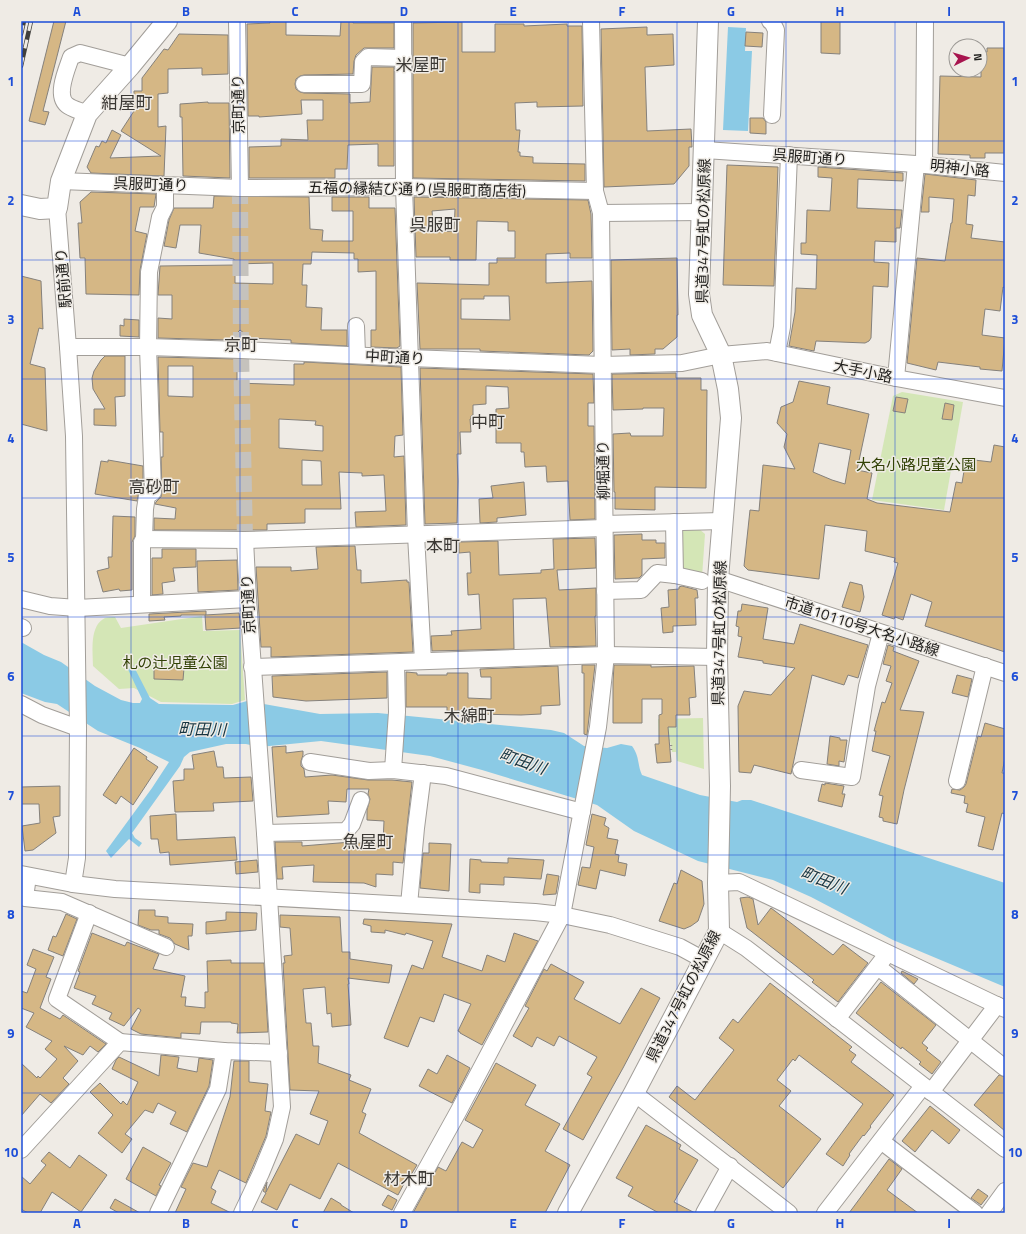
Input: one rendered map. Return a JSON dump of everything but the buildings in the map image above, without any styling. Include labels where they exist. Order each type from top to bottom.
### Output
[{"type":"main road","points":[[21,205],[40,208],[57,208],[62,181],[87,114],[130,66],[167,21]]},
{"type":"main road","name":"県道347号虹の松原線","points":[[568,1213],[634,1093],[719,930],[718,878],[720,786],[717,656],[710,580],[722,521],[730,418],[728,389],[721,355],[702,315],[699,294],[705,150],[708,21]]},
{"type":"street","name":"京町通り","points":[[237,21],[240,188]]},
{"type":"street","points":[[403,21],[404,187],[416,535],[423,661]]},
{"type":"street","name":"柳堀通り","points":[[402,1213],[458,1112],[562,916],[598,727],[606,655],[601,213],[595,191],[591,21]]},
{"type":"street","points":[[770,21],[776,30],[772,115]]},
{"type":"street","points":[[896,378],[920,164],[925,21]]},
{"type":"street","points":[[87,114],[68,105],[63,100],[61,92],[71,57],[80,53],[130,66]]},
{"type":"street","points":[[304,84],[362,84],[363,62],[368,58],[404,58]]},
{"type":"street","name":"呉服町通り","points":[[705,150],[920,164]]},
{"type":"street","points":[[777,353],[782,327],[789,156]]},
{"type":"street","name":"明神小路","points":[[920,164],[1005,173]]},
{"type":"street","name":"呉服町通り","points":[[62,181],[240,188]]},
{"type":"street","points":[[142,604],[142,542],[144,539],[146,496],[153,492],[148,347],[149,272],[160,216],[165,207],[165,185]]},
{"type":"street","name":"五福の縁結び通り(呉服町商店街)","points":[[240,188],[404,187],[595,191]]},
{"type":"street","name":"駅前通り","points":[[57,208],[74,436],[78,724],[77,858],[73,884]]},
{"type":"street","points":[[601,213],[702,212]]},
{"type":"street","points":[[356,326],[357,356]]},
{"type":"street","name":"中町通り","points":[[68,347],[148,347],[241,350],[602,365],[682,363],[721,355]]},
{"type":"street","name":"大手小路","points":[[721,355],[767,351],[896,378],[1005,398]]},
{"type":"street","points":[[144,539],[246,540],[416,535],[722,521]]},
{"type":"street","points":[[674,522],[675,575]]},
{"type":"street","name":"京町通り","points":[[242,1213],[275,1139],[282,1107],[265,833],[252,667],[246,540]]},
{"type":"street","name":"市道10110号大名小路線","points":[[605,591],[641,590],[657,573],[710,580],[1005,673]]},
{"type":"street","points":[[21,599],[50,606],[77,608],[248,599]]},
{"type":"street","points":[[801,770],[852,777],[867,686],[881,633]]},
{"type":"street","points":[[252,667],[606,655],[717,656]]},
{"type":"street","points":[[393,770],[397,712],[396,663]]},
{"type":"street","points":[[957,781],[985,666]]},
{"type":"street","points":[[21,704],[42,715],[78,724]]},
{"type":"street","points":[[310,762],[369,771],[393,770],[446,776],[582,812]]},
{"type":"street","points":[[410,905],[416,828],[423,773]]},
{"type":"street","points":[[265,833],[346,831],[352,824],[361,800]]},
{"type":"street","points":[[166,947],[62,902],[23,899],[25,875],[73,884],[115,889],[535,912],[610,925],[680,947],[704,960]]},
{"type":"street","points":[[718,878],[739,882],[887,954],[1001,1007],[881,1141],[825,1213]]},
{"type":"street","points":[[89,913],[57,999],[120,1042],[224,1051],[279,1053]]},
{"type":"street","points":[[719,930],[746,948],[1005,1149]]},
{"type":"street","points":[[837,1019],[887,954]]},
{"type":"street","points":[[878,967],[1005,1068]]},
{"type":"street","points":[[21,1150],[120,1042]]},
{"type":"street","points":[[158,1213],[218,1089],[224,1051]]},
{"type":"street","points":[[634,1093],[789,1213]]},
{"type":"street","points":[[881,1141],[975,1213]]},
{"type":"street","points":[[704,1213],[730,1166]]},
{"type":"street","points":[[989,1213],[1005,1191]]},
{"type":"path","points":[[671,745],[671,753]]},
{"type":"green space","name":"大名小路児童公園","points":[[902,392],[963,402],[944,510],[872,500],[893,396]]},
{"type":"green space","points":[[678,529],[699,529],[705,534],[702,577],[679,572]]},
{"type":"green space","name":"札の辻児童公園","points":[[202,616],[203,631],[240,630],[245,700],[232,704],[161,702],[134,688],[119,689],[93,666],[94,633],[96,627],[105,618],[115,617],[121,628]]},
{"type":"green space","points":[[703,718],[704,769],[677,761],[676,752],[672,752],[670,741],[659,742],[658,719]]},
{"type":"water","points":[[728,27],[746,28],[745,51],[752,51],[748,131],[723,130]]},
{"type":"water","name":"町田川","points":[[21,642],[44,655],[61,662],[95,686],[121,700],[133,703],[140,703],[142,699],[124,661],[130,659],[150,698],[159,704],[233,705],[247,701],[320,714],[378,713],[551,730],[564,733],[584,746],[607,748],[621,744],[632,746],[642,775],[700,795],[737,802],[742,800],[751,800],[1005,883],[1005,987],[893,940],[811,897],[773,880],[698,861],[634,831],[597,805],[482,770],[430,756],[321,741],[259,747],[246,744],[226,744],[190,752],[184,757],[180,766],[132,833],[135,838],[142,843],[139,847],[129,839],[111,858],[106,851],[169,762],[140,748],[98,731],[57,704],[45,702],[21,693]]},
{"type":"tunnel","points":[[240,188],[241,350],[245,540]]},
{"type":"railway","points":[[21,34],[24,21]]},
{"type":"railway","points":[[21,66],[31,21]]},
{"type":"district","name":"米屋町","points":[[421,65]]},
{"type":"district","name":"紺屋町","points":[[127,103]]},
{"type":"district","name":"呉服町","points":[[435,225]]},
{"type":"district","name":"京町","points":[[241,345]]},
{"type":"district","name":"中町","points":[[488,422]]},
{"type":"district","name":"高砂町","points":[[154,487]]},
{"type":"district","name":"本町","points":[[443,546]]},
{"type":"district","name":"木綿町","points":[[469,716]]},
{"type":"district","name":"魚屋町","points":[[368,842]]},
{"type":"district","name":"材木町","points":[[409,1179]]}]
